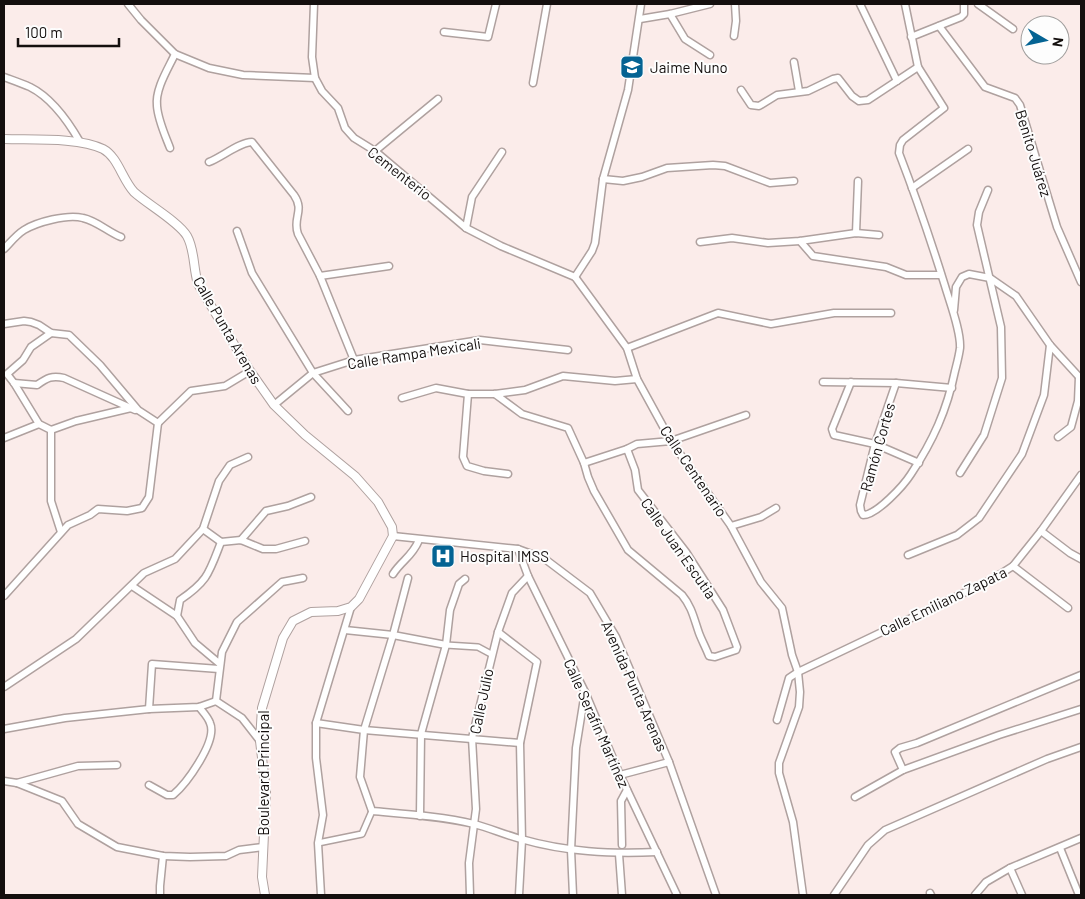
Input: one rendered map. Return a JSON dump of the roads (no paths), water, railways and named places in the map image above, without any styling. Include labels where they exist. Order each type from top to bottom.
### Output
[{"type":"street","points":[[128,4],[175,54],[209,68],[243,75],[315,78]]},
{"type":"street","name":"Cementerio","points":[[314,4],[312,58],[315,78],[322,91],[338,108],[345,128],[354,138],[375,151],[466,228],[500,246],[575,277]]},
{"type":"street","points":[[444,32],[488,37],[496,4]]},
{"type":"street","points":[[533,84],[547,4]]},
{"type":"street","points":[[575,277],[595,243],[603,179],[628,90],[642,4]]},
{"type":"street","points":[[640,19],[710,4]]},
{"type":"street","points":[[734,36],[736,21],[735,4]]},
{"type":"street","points":[[860,4],[897,81]]},
{"type":"street","points":[[904,4],[918,67],[944,108],[903,140],[899,153],[954,314]]},
{"type":"street","points":[[911,37],[961,18],[964,14],[964,4]]},
{"type":"street","points":[[978,4],[1013,29]]},
{"type":"street","points":[[670,14],[685,39],[710,55]]},
{"type":"street","name":"Benito Juárez","points":[[939,26],[985,87],[1015,98],[1020,105],[1057,227],[1081,282]]},
{"type":"street","points":[[170,148],[156,100],[175,54]]},
{"type":"street","points":[[794,62],[799,91]]},
{"type":"street","points":[[741,90],[751,105],[759,106],[778,94],[808,91],[838,78],[852,96],[859,101],[868,100],[918,67]]},
{"type":"street","points":[[4,77],[32,88],[48,100],[66,119],[80,142]]},
{"type":"street","points":[[375,151],[438,98]]},
{"type":"street","name":"Calle Punta Arenas","points":[[4,138],[80,142],[103,149],[112,157],[125,180],[135,192],[186,233],[191,243],[194,273],[198,284],[250,371],[274,405],[305,435],[355,476],[378,502],[392,528],[393,536]]},
{"type":"street","points":[[209,162],[245,143],[252,142],[298,201],[300,208],[296,228],[320,276],[354,360]]},
{"type":"street","points":[[912,188],[968,149]]},
{"type":"street","points":[[466,228],[472,197],[502,152]]},
{"type":"street","points":[[603,179],[623,182],[667,168],[713,164],[725,166],[770,183],[794,181]]},
{"type":"street","points":[[856,233],[858,181]]},
{"type":"street","points":[[960,474],[984,435],[1002,378],[1001,326],[977,225],[979,212],[988,190]]},
{"type":"street","points":[[4,249],[22,231],[37,223],[60,218],[82,217],[121,237]]},
{"type":"street","points":[[237,231],[252,273],[313,373],[348,411]]},
{"type":"street","points":[[700,242],[732,238],[768,243],[800,241],[856,233],[878,235]]},
{"type":"street","points":[[800,241],[813,256],[886,267],[906,275],[942,275]]},
{"type":"street","points":[[320,276],[389,266]]},
{"type":"street","points":[[954,314],[956,287],[962,277],[969,274],[990,278],[1016,296],[1050,345],[1080,378],[1078,401],[1071,428],[1058,437]]},
{"type":"street","name":"Calle Centenario","points":[[575,277],[627,348],[637,379],[671,441],[731,526],[761,582],[782,608],[792,655],[798,672],[800,692],[799,707],[779,763],[779,773],[793,822],[803,895]]},
{"type":"street","points":[[627,348],[718,313],[771,324],[834,313],[891,313]]},
{"type":"street","name":"Ramón Cortes","points":[[896,383],[875,444],[860,505],[863,515],[874,512],[907,480],[942,420],[952,388],[960,347],[954,314]]},
{"type":"street","points":[[4,324],[24,320],[39,324],[52,333],[69,335],[100,366],[134,409]]},
{"type":"street","points":[[52,333],[31,347],[23,360],[7,374],[39,424],[51,430],[76,421],[134,409]]},
{"type":"street","name":"Calle Rampa Mexicali","points":[[274,405],[313,373],[354,360],[480,340],[568,350]]},
{"type":"street","points":[[908,555],[957,535],[979,518],[1022,454],[1044,394],[1050,345]]},
{"type":"street","points":[[4,596],[68,525],[90,515],[98,509],[127,511],[142,508],[149,497],[158,424],[191,391],[225,386],[250,371]]},
{"type":"street","points":[[14,383],[37,385],[54,376],[64,378],[134,409],[158,424]]},
{"type":"street","points":[[402,398],[436,388],[468,394],[495,394],[525,390],[563,376],[615,381],[637,379]]},
{"type":"street","points":[[823,382],[896,383],[952,388]]},
{"type":"street","points":[[850,382],[832,432],[834,435],[875,444],[918,463]]},
{"type":"street","points":[[468,394],[463,457],[467,466],[484,471],[508,474]]},
{"type":"street","name":"Calle Juan Escutia","points":[[495,394],[522,414],[568,428],[584,463],[594,492],[628,550],[689,603],[693,610],[699,634],[709,656],[716,657],[736,650],[737,646],[723,610],[686,552],[638,490],[635,470],[627,449]]},
{"type":"street","points":[[584,463],[637,444],[671,441],[746,415]]},
{"type":"street","points":[[4,438],[39,424]]},
{"type":"street","points":[[51,430],[51,501],[61,532]]},
{"type":"street","points":[[4,687],[76,639],[144,573],[175,559],[203,530],[219,481],[230,465],[248,457]]},
{"type":"street","name":"Calle Emiliano Zapata","points":[[798,672],[991,580],[1012,566],[1081,475]]},
{"type":"street","points":[[241,540],[266,511],[288,506],[311,497]]},
{"type":"street","points":[[731,526],[761,517],[776,508]]},
{"type":"street","points":[[203,530],[221,542],[241,540],[263,549],[276,549],[305,541]]},
{"type":"street","points":[[1041,530],[1070,553],[1081,559]]},
{"type":"street","points":[[321,895],[318,843],[322,814],[316,758],[316,723],[351,607],[359,599],[393,536]]},
{"type":"street","name":"Avenida Punta Arenas","points":[[393,536],[518,549],[545,559],[590,593],[616,637],[670,762],[716,895]]},
{"type":"street","points":[[394,574],[399,565],[414,550],[418,540]]},
{"type":"street","points":[[177,616],[180,600],[203,582],[221,542]]},
{"type":"street","name":"Calle Serafín Martínez","points":[[518,549],[528,576],[585,692],[620,775],[678,895]]},
{"type":"street","points":[[1012,566],[1068,608]]},
{"type":"street","name":"Calle Julio","points":[[470,895],[469,863],[476,809],[472,738],[491,654],[498,632],[512,594],[528,576]]},
{"type":"street","points":[[216,701],[222,652],[237,622],[282,582],[303,578]]},
{"type":"street","points":[[318,843],[362,834],[372,811],[360,776],[364,730],[408,578]]},
{"type":"street","points":[[420,816],[421,734],[446,645],[450,610],[459,584],[465,579]]},
{"type":"street","points":[[132,586],[177,616],[195,643],[220,666]]},
{"type":"street","name":"Boulevard Principal","points":[[265,895],[262,877],[266,792],[260,741],[262,708],[282,638],[293,621],[311,612],[338,611],[351,607]]},
{"type":"street","points":[[345,630],[392,635],[446,645],[478,646],[491,654]]},
{"type":"street","points":[[498,632],[537,662],[520,743],[522,840],[519,895]]},
{"type":"street","points":[[149,708],[152,664],[220,666]]},
{"type":"street","points":[[777,720],[789,678],[798,672]]},
{"type":"street","points":[[903,770],[895,752],[900,748],[917,743],[1081,675]]},
{"type":"street","points":[[573,895],[571,850],[576,748],[585,692]]},
{"type":"street","points":[[216,701],[242,718],[260,741]]},
{"type":"street","points":[[4,730],[65,718],[149,708],[199,707],[216,701]]},
{"type":"street","points":[[148,785],[167,795],[173,795],[206,752],[211,737],[211,724],[199,707]]},
{"type":"street","points":[[854,797],[903,770],[999,735],[1081,709]]},
{"type":"street","points":[[316,723],[364,730],[520,743]]},
{"type":"street","points":[[834,895],[868,846],[885,830],[1047,759],[1081,747]]},
{"type":"street","points":[[620,775],[670,762]]},
{"type":"street","points":[[17,783],[78,766],[117,765]]},
{"type":"street","points":[[4,781],[17,783],[62,801],[78,824],[117,847],[163,856],[190,857],[226,856],[239,850],[263,847]]},
{"type":"street","points":[[622,845],[621,801],[627,790]]},
{"type":"street","points":[[372,811],[474,824],[522,840],[571,850],[619,854],[657,852]]},
{"type":"street","points":[[975,895],[986,882],[1010,868],[1081,838]]},
{"type":"street","points":[[1060,848],[1079,895]]},
{"type":"street","points":[[619,854],[622,895]]},
{"type":"street","points":[[160,895],[163,856]]},
{"type":"street","points":[[1010,868],[1022,895]]},
{"type":"place","name":"Jaime Nuno","points":[[632,67]]},
{"type":"place","name":"Hospital IMSS","points":[[443,556]]}]
